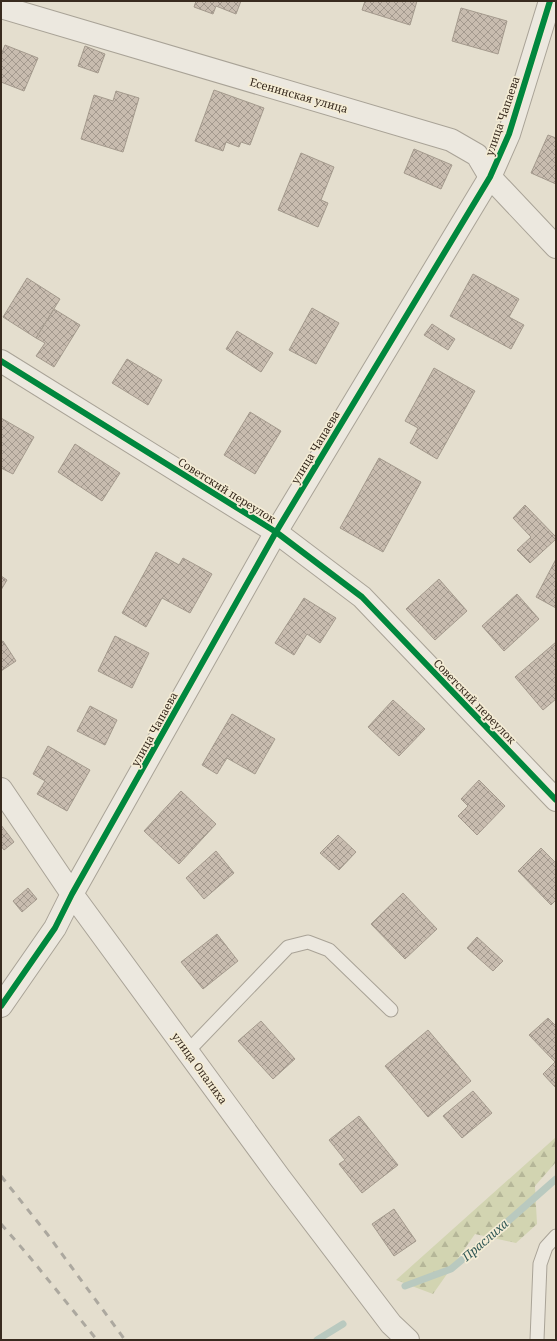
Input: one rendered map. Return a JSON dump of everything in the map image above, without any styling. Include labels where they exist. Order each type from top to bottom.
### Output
[{"type":"street","name":"улица Чапаева","points":[[1,1006],[55,928],[72,894],[276,532],[490,177],[509,134],[550,1]]},
{"type":"street","name":"Есенинская улица","points":[[1,7],[451,140],[478,155],[490,177],[556,247]]},
{"type":"street","name":"Советский переулок","points":[[1,361],[276,532],[362,598],[556,800]]},
{"type":"street","name":"улица Опалиха","points":[[1,788],[72,894],[280,1178],[391,1324],[408,1340]]},
{"type":"lane","points":[[188,1051],[288,947],[308,942],[329,950],[391,1010]]},
{"type":"lane","points":[[537,1340],[540,1264],[546,1247],[556,1236]]},
{"type":"green space","points":[[556,1137],[556,1162],[535,1186],[537,1224],[516,1243],[475,1234],[433,1294],[396,1280]]},
{"type":"building","points":[[196,1],[241,1],[236,14],[216,6],[213,14],[194,7]]},
{"type":"building","points":[[365,1],[417,1],[410,25],[362,10]]},
{"type":"building","points":[[461,8],[507,21],[498,54],[452,41]]},
{"type":"building","points":[[5,45],[38,58],[24,91],[1,82],[1,55]]},
{"type":"building","points":[[85,46],[105,54],[98,73],[78,66]]},
{"type":"building","points":[[214,90],[264,108],[250,145],[241,142],[239,147],[226,142],[223,151],[195,141]]},
{"type":"building","points":[[116,91],[139,98],[123,152],[81,139],[94,95],[113,101]]},
{"type":"building","points":[[548,135],[556,138],[556,184],[531,173]]},
{"type":"building","points":[[414,149],[452,165],[441,189],[404,173]]},
{"type":"building","points":[[301,153],[334,167],[321,200],[328,203],[318,227],[278,210]]},
{"type":"building","points":[[473,274],[519,299],[509,317],[524,325],[511,349],[450,316]]},
{"type":"building","points":[[27,278],[60,299],[36,338],[3,317]]},
{"type":"building","points":[[312,308],[339,323],[316,364],[289,350]]},
{"type":"building","points":[[54,309],[80,325],[54,367],[36,356],[45,343],[36,338]]},
{"type":"building","points":[[432,324],[455,339],[448,350],[424,335]]},
{"type":"building","points":[[237,331],[273,353],[261,372],[226,349]]},
{"type":"building","points":[[127,359],[162,380],[148,405],[112,383]]},
{"type":"building","points":[[434,368],[475,391],[437,459],[410,443],[418,428],[405,421]]},
{"type":"building","points":[[250,412],[281,431],[255,474],[224,455]]},
{"type":"building","points":[[1,418],[34,437],[13,474],[1,468]]},
{"type":"building","points":[[75,444],[120,473],[102,501],[58,472]]},
{"type":"building","points":[[379,458],[421,482],[383,552],[340,528]]},
{"type":"building","points":[[525,505],[556,537],[556,539],[530,563],[517,550],[531,537],[513,518]]},
{"type":"building","points":[[156,552],[179,565],[183,558],[212,574],[190,613],[162,598],[146,627],[122,613]]},
{"type":"building","points":[[556,559],[556,608],[536,597]]},
{"type":"building","points":[[1,576],[7,580],[1,590]]},
{"type":"building","points":[[439,579],[467,611],[435,640],[406,609]]},
{"type":"building","points":[[517,594],[539,619],[504,651],[482,626]]},
{"type":"building","points":[[304,598],[336,618],[320,643],[307,634],[294,655],[275,643]]},
{"type":"building","points":[[115,636],[149,653],[132,688],[98,671]]},
{"type":"building","points":[[3,641],[16,661],[1,671],[1,642]]},
{"type":"building","points":[[556,642],[556,699],[543,710],[515,677]]},
{"type":"building","points":[[393,700],[425,729],[399,756],[368,727]]},
{"type":"building","points":[[90,706],[117,720],[105,745],[77,731]]},
{"type":"building","points":[[232,714],[275,739],[255,774],[227,758],[217,774],[202,765]]},
{"type":"building","points":[[48,746],[90,770],[67,811],[37,794],[45,781],[33,774]]},
{"type":"building","points":[[479,780],[505,806],[477,835],[458,816],[468,806],[461,799]]},
{"type":"building","points":[[181,791],[216,824],[179,864],[144,831]]},
{"type":"building","points":[[1,825],[14,842],[4,850],[1,846]]},
{"type":"building","points":[[338,835],[356,852],[339,870],[320,853]]},
{"type":"building","points":[[541,848],[556,863],[556,900],[551,905],[518,871]]},
{"type":"building","points":[[216,851],[234,873],[204,899],[186,878]]},
{"type":"building","points":[[28,888],[37,899],[22,912],[13,901]]},
{"type":"building","points":[[403,893],[437,929],[405,959],[371,924]]},
{"type":"building","points":[[217,934],[238,961],[203,989],[181,962]]},
{"type":"building","points":[[477,937],[503,961],[493,971],[467,948]]},
{"type":"building","points":[[548,1018],[556,1026],[556,1088],[543,1074],[555,1062],[529,1035]]},
{"type":"building","points":[[261,1021],[295,1059],[273,1079],[238,1041]]},
{"type":"building","points":[[428,1030],[471,1081],[428,1117],[385,1066]]},
{"type":"building","points":[[473,1091],[492,1113],[462,1138],[443,1116]]},
{"type":"building","points":[[359,1116],[398,1165],[362,1193],[339,1164],[345,1160],[329,1140]]},
{"type":"building","points":[[394,1209],[416,1241],[394,1256],[372,1224]]},
{"type":"waterway","name":"Праслиха","points":[[405,1286],[451,1269],[556,1179]]},
{"type":"waterway","name":"Праслиха","points":[[317,1340],[343,1324]]},
{"type":"railway","points":[[1,1176],[48,1235],[125,1340]]},
{"type":"railway","points":[[1,1224],[97,1340]]},
{"type":"cycle path","points":[[1,1006],[55,928],[72,894],[276,532],[490,177],[509,134],[550,1]]},
{"type":"cycle path","points":[[1,361],[276,532],[362,597],[556,800]]}]
